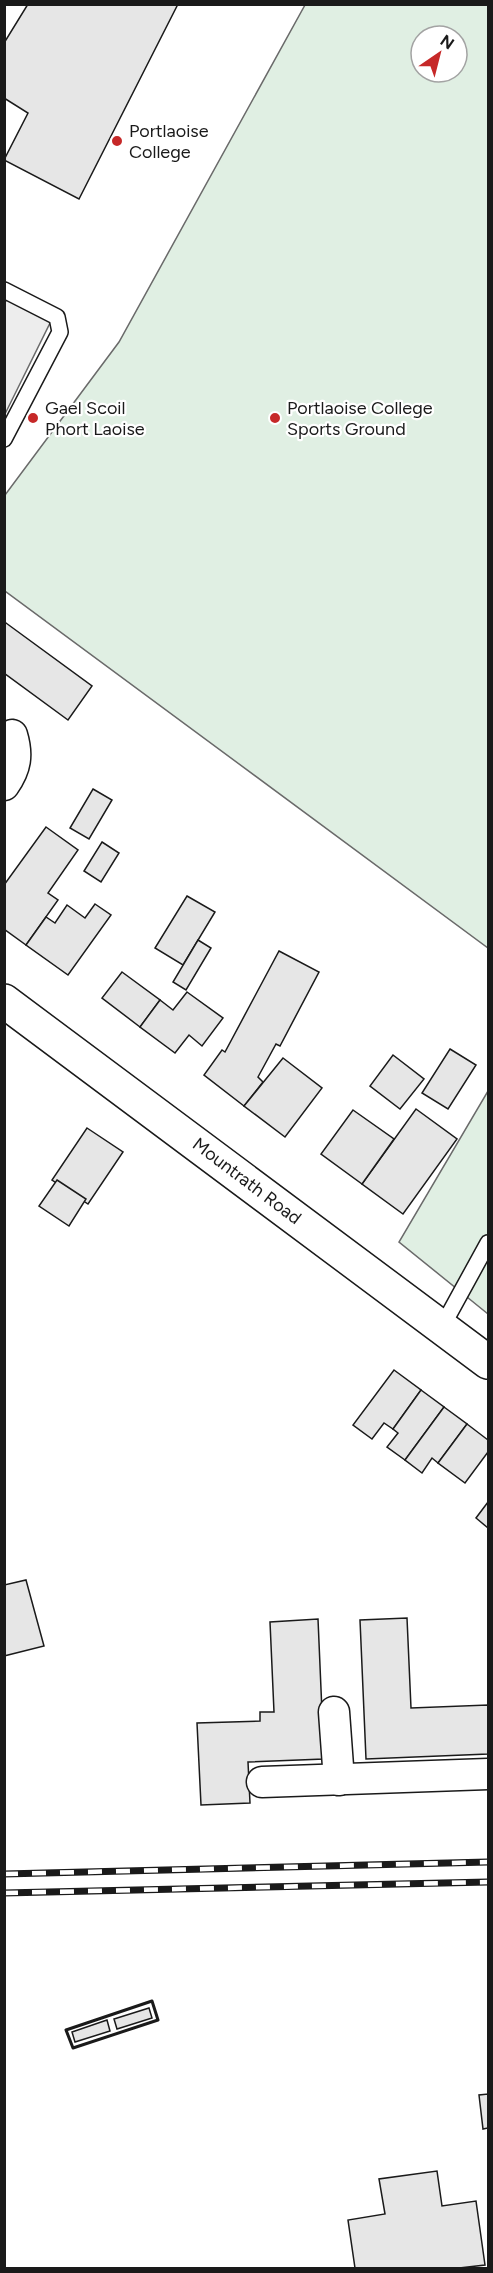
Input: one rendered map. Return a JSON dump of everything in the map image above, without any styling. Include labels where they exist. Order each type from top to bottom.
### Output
[{"type":"main road","name":"Mountrath Road","points":[[4,1001],[489,1362]]},
{"type":"street","points":[[4,785],[12,774],[17,750],[12,735]]},
{"type":"street","points":[[334,1712],[339,1780]]},
{"type":"street","points":[[262,1782],[489,1774]]},
{"type":"lane","points":[[4,290],[57,317],[60,332],[4,439]]},
{"type":"lane","points":[[442,1327],[489,1243]]},
{"type":"green space","name":"Portlaoise College Sports Ground","points":[[305,5],[488,5],[488,948],[5,591],[5,495],[119,342]]},
{"type":"green space","points":[[488,1091],[488,1314],[399,1242]]},
{"type":"shaded area","points":[[7,299],[51,321],[5,414],[4,304]]},
{"type":"building","points":[[28,4],[178,4],[79,199],[4,160],[28,113],[4,98],[4,43]]},
{"type":"building","points":[[6,623],[92,686],[68,720],[4,673],[4,625]]},
{"type":"building","points":[[93,789],[112,800],[89,839],[70,828]]},
{"type":"building","points":[[46,827],[78,850],[48,893],[58,900],[26,945],[4,929],[4,885]]},
{"type":"building","points":[[102,842],[119,853],[101,882],[84,871]]},
{"type":"building","points":[[187,896],[215,912],[183,965],[155,948]]},
{"type":"building","points":[[95,904],[111,915],[68,975],[26,945],[46,917],[55,923],[67,905],[85,918]]},
{"type":"building","points":[[198,940],[211,948],[186,990],[173,982]]},
{"type":"building","points":[[279,951],[319,972],[280,1046],[276,1044],[258,1077],[263,1082],[244,1106],[204,1075],[222,1050],[225,1052]]},
{"type":"building","points":[[122,972],[160,1000],[140,1027],[102,998]]},
{"type":"building","points":[[187,992],[223,1018],[202,1046],[189,1035],[175,1053],[140,1027],[160,1000],[173,1010]]},
{"type":"building","points":[[450,1049],[476,1065],[448,1109],[422,1093]]},
{"type":"building","points":[[393,1055],[424,1079],[400,1109],[370,1086]]},
{"type":"building","points":[[283,1058],[322,1088],[285,1137],[244,1106]]},
{"type":"building","points":[[416,1109],[457,1139],[403,1214],[362,1184]]},
{"type":"building","points":[[353,1110],[394,1139],[362,1184],[321,1154]]},
{"type":"building","points":[[87,1128],[123,1152],[88,1204],[52,1180]]},
{"type":"building","points":[[57,1180],[86,1199],[69,1226],[39,1206]]},
{"type":"building","points":[[394,1370],[421,1390],[393,1429],[384,1423],[372,1439],[353,1425]]},
{"type":"building","points":[[421,1390],[444,1407],[405,1460],[387,1447],[398,1433],[393,1429]]},
{"type":"building","points":[[444,1407],[467,1424],[438,1463],[432,1458],[422,1473],[405,1460]]},
{"type":"building","points":[[467,1424],[488,1440],[488,1452],[465,1483],[438,1463]]},
{"type":"building","points":[[488,1502],[488,1528],[476,1518]]},
{"type":"building","points":[[26,1580],[44,1646],[4,1656],[4,1585]]},
{"type":"building","points":[[407,1618],[411,1708],[488,1705],[488,1754],[366,1759],[360,1620]]},
{"type":"building","points":[[318,1619],[324,1759],[248,1762],[250,1803],[201,1805],[197,1723],[260,1721],[260,1712],[274,1712],[270,1622]]},
{"type":"building","points":[[149,2008],[152,2018],[117,2029],[114,2019]]},
{"type":"building","points":[[107,2020],[110,2031],[75,2042],[72,2032]]},
{"type":"building","points":[[488,2094],[488,2128],[483,2129],[479,2095]]},
{"type":"building","points":[[437,2171],[442,2206],[476,2201],[485,2265],[459,2268],[355,2268],[348,2220],[385,2214],[379,2179]]},
{"type":"railway","points":[[4,1874],[488,1862]]},
{"type":"railway","points":[[4,1893],[488,1882]]},
{"type":"wall","points":[[152,2001],[158,2020],[73,2048],[66,2030],[152,2001]]},
{"type":"place","name":"Portlaoise College","points":[[117,141]]},
{"type":"place","name":"Gael Scoil Phort Laoise","points":[[33,418]]},
{"type":"place","name":"Portlaoise College Sports Ground","points":[[275,418]]}]
